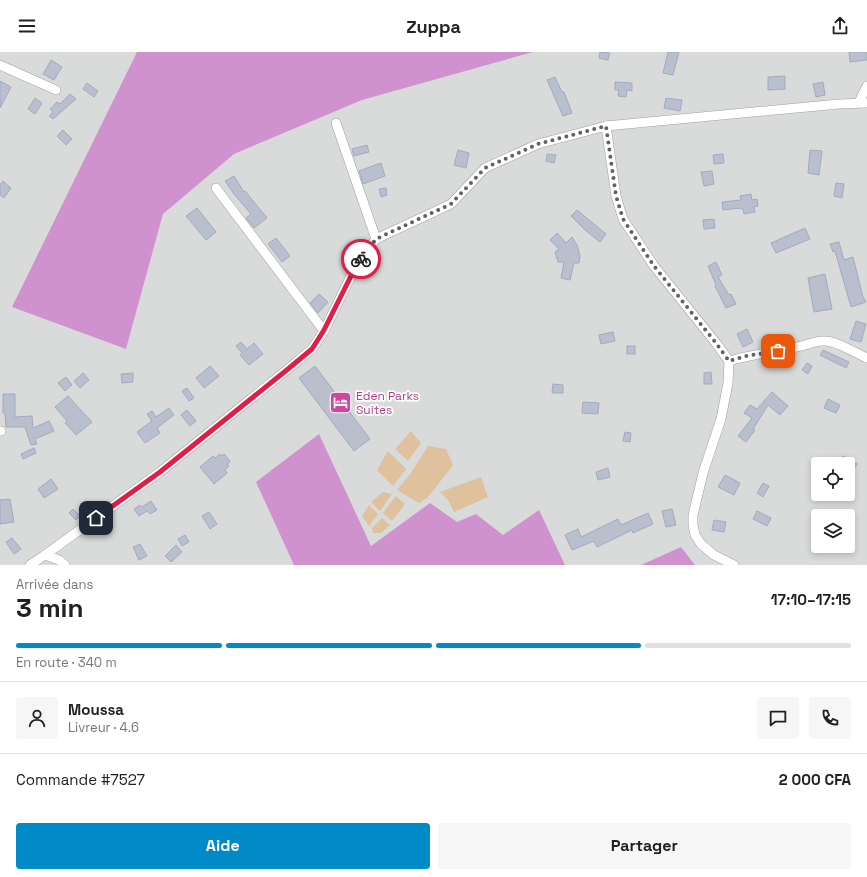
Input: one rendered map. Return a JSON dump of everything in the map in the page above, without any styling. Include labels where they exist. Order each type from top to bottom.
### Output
[{"type":"street","points":[[0,65],[56,90]]},
{"type":"street","points":[[30,565],[160,472],[312,349],[324,330],[356,266],[376,239],[451,204],[485,168],[538,144],[606,126],[730,113],[863,103],[867,86]]},
{"type":"street","points":[[336,123],[376,239]]},
{"type":"street","points":[[606,126],[616,196],[623,219],[654,266],[729,361],[728,384],[721,419],[703,473],[693,514],[693,525],[695,535],[701,544],[714,555],[734,565]]},
{"type":"street","points":[[216,188],[324,330]]},
{"type":"street","points":[[729,361],[746,356],[826,340],[867,358]]},
{"type":"street","points":[[45,555],[59,560],[65,565]]},
{"type":"shaded area","points":[[0,52],[137,52],[13,307],[126,349],[163,214],[234,154],[361,100],[533,52],[867,52],[867,565],[0,565]]},
{"type":"shaded area","points":[[137,52],[533,52],[362,100],[234,154],[163,214],[126,349],[12,307]]},
{"type":"shaded area","points":[[411,431],[421,443],[408,461],[395,449]]},
{"type":"shaded area","points":[[319,434],[371,546],[430,503],[457,522],[476,514],[503,535],[539,510],[565,565],[294,565],[256,482]]},
{"type":"shaded area","points":[[428,446],[446,449],[453,465],[428,497],[419,503],[397,490],[411,473]]},
{"type":"shaded area","points":[[388,451],[406,469],[393,486],[377,470]]},
{"type":"shaded area","points":[[481,477],[488,497],[454,512],[448,500],[440,492]]},
{"type":"shaded area","points":[[383,492],[392,494],[380,511],[371,502]]},
{"type":"shaded area","points":[[396,496],[405,504],[392,521],[383,513]]},
{"type":"shaded area","points":[[369,505],[378,514],[369,526],[362,516]]},
{"type":"shaded area","points":[[382,518],[390,525],[381,533],[373,533],[372,528]]},
{"type":"shaded area","points":[[681,547],[695,565],[641,565]]},
{"type":"building","points":[[600,52],[610,53],[608,60],[599,58]]},
{"type":"building","points":[[668,52],[679,52],[673,75],[663,73]]},
{"type":"building","points":[[849,52],[867,52],[867,60],[850,62]]},
{"type":"building","points":[[51,60],[62,67],[54,80],[43,74]]},
{"type":"building","points":[[785,76],[785,89],[768,90],[768,77]]},
{"type":"building","points":[[555,77],[562,92],[564,92],[572,113],[563,116],[547,80]]},
{"type":"building","points":[[0,81],[11,87],[0,108]]},
{"type":"building","points":[[615,82],[632,83],[632,91],[627,90],[626,97],[618,96],[619,90],[615,90]]},
{"type":"building","points":[[823,82],[825,95],[816,97],[813,84]]},
{"type":"building","points":[[87,83],[98,91],[94,97],[83,89]]},
{"type":"building","points":[[70,94],[76,99],[53,119],[49,116],[53,112],[50,109],[57,102],[60,104]]},
{"type":"building","points":[[35,98],[42,103],[35,114],[28,109]]},
{"type":"building","points":[[666,98],[682,100],[680,111],[664,108]]},
{"type":"building","points":[[63,130],[72,139],[66,145],[57,136]]},
{"type":"building","points":[[367,145],[369,152],[354,156],[352,149]]},
{"type":"building","points":[[458,150],[469,153],[466,168],[454,165]]},
{"type":"building","points":[[810,150],[822,151],[819,175],[808,173]]},
{"type":"building","points":[[547,154],[556,155],[554,163],[546,161]]},
{"type":"building","points":[[723,154],[724,163],[714,164],[713,155]]},
{"type":"building","points":[[381,163],[385,176],[363,184],[359,171]]},
{"type":"building","points":[[712,171],[714,184],[704,186],[701,172]]},
{"type":"building","points":[[234,176],[244,192],[245,191],[267,218],[254,228],[246,218],[251,214],[225,181]]},
{"type":"building","points":[[3,181],[11,188],[4,198],[0,195],[0,185]]},
{"type":"building","points":[[836,183],[844,184],[842,198],[834,196]]},
{"type":"building","points":[[386,188],[387,195],[381,197],[379,189]]},
{"type":"building","points":[[751,194],[752,200],[757,199],[758,206],[754,207],[755,212],[744,214],[743,209],[741,208],[723,210],[722,202],[741,200],[740,196]]},
{"type":"building","points":[[197,208],[216,232],[206,240],[186,216]]},
{"type":"building","points":[[577,210],[606,234],[600,242],[571,216]]},
{"type":"building","points":[[714,219],[715,228],[704,229],[703,220]]},
{"type":"building","points":[[805,228],[810,239],[776,253],[771,243]]},
{"type":"building","points":[[557,233],[566,243],[572,237],[577,245],[580,256],[579,263],[574,263],[570,280],[561,278],[564,262],[558,262],[555,252],[559,249],[550,240]]},
{"type":"building","points":[[276,238],[290,256],[282,262],[268,244]]},
{"type":"building","points":[[839,242],[844,260],[853,257],[863,297],[866,302],[851,307],[835,251],[833,252],[830,244]]},
{"type":"building","points":[[716,262],[722,275],[718,277],[729,295],[731,294],[736,304],[726,308],[715,286],[716,285],[708,266]]},
{"type":"building","points":[[825,274],[832,309],[814,312],[808,278]]},
{"type":"building","points":[[319,294],[328,302],[318,313],[310,303]]},
{"type":"building","points":[[856,321],[866,324],[861,342],[850,339]]},
{"type":"building","points":[[747,329],[753,342],[743,347],[737,334]]},
{"type":"building","points":[[613,332],[615,341],[601,344],[599,335]]},
{"type":"building","points":[[241,342],[247,349],[254,343],[263,354],[249,365],[240,355],[242,353],[236,346]]},
{"type":"building","points":[[627,346],[635,346],[635,354],[627,354]]},
{"type":"building","points":[[823,350],[849,362],[846,368],[820,355]]},
{"type":"building","points":[[807,363],[812,366],[808,374],[802,370]]},
{"type":"building","points":[[210,366],[219,376],[204,388],[196,378]]},
{"type":"building","points":[[315,366],[370,439],[354,451],[299,378]]},
{"type":"building","points":[[711,372],[712,384],[704,384],[704,373]]},
{"type":"building","points":[[83,373],[89,380],[80,388],[74,381]]},
{"type":"building","points":[[133,373],[133,382],[122,383],[121,374]]},
{"type":"building","points":[[66,377],[72,385],[65,391],[58,383]]},
{"type":"building","points":[[553,384],[563,385],[563,393],[552,393]]},
{"type":"building","points":[[187,388],[194,398],[189,401],[182,391]]},
{"type":"building","points":[[772,392],[788,406],[780,415],[768,405],[753,429],[755,430],[746,442],[738,436],[752,418],[744,413],[750,405],[757,409]]},
{"type":"building","points":[[3,394],[15,394],[15,417],[32,416],[33,428],[49,421],[54,431],[35,439],[37,444],[31,445],[25,427],[6,427],[5,413],[3,413]]},
{"type":"building","points":[[68,396],[92,422],[76,435],[65,423],[67,421],[55,407]]},
{"type":"building","points":[[828,399],[840,405],[836,413],[824,408]]},
{"type":"building","points":[[583,402],[599,403],[598,414],[582,413]]},
{"type":"building","points":[[169,408],[174,415],[157,428],[160,433],[145,443],[137,432],[152,421],[147,414],[152,411],[156,417]]},
{"type":"building","points":[[187,410],[196,421],[190,426],[181,415]]},
{"type":"building","points":[[625,432],[631,433],[630,442],[623,441]]},
{"type":"building","points":[[34,448],[36,453],[23,459],[21,454]]},
{"type":"building","points":[[220,454],[222,456],[224,454],[230,462],[227,464],[229,466],[225,470],[227,473],[214,484],[200,467],[213,456],[215,458]]},
{"type":"building","points":[[608,468],[610,477],[598,480],[596,472]]},
{"type":"building","points":[[725,475],[740,483],[734,495],[718,487]]},
{"type":"building","points":[[51,479],[58,489],[44,498],[38,489]]},
{"type":"building","points":[[763,483],[769,486],[763,497],[757,493]]},
{"type":"building","points":[[10,499],[14,522],[0,524],[0,500]]},
{"type":"building","points":[[151,501],[157,510],[150,514],[147,511],[139,516],[134,509],[140,505],[142,507]]},
{"type":"building","points":[[73,509],[80,516],[76,520],[69,513]]},
{"type":"building","points":[[672,509],[676,525],[666,527],[662,511]]},
{"type":"building","points":[[757,511],[771,518],[767,526],[753,519]]},
{"type":"building","points":[[209,512],[217,524],[210,529],[202,516]]},
{"type":"building","points":[[648,513],[653,524],[633,533],[632,530],[597,547],[594,541],[572,550],[565,535],[578,529],[581,537],[618,519],[621,525]]},
{"type":"building","points":[[714,520],[726,522],[724,532],[712,530]]},
{"type":"building","points":[[185,535],[189,542],[182,546],[178,539]]},
{"type":"building","points":[[12,538],[21,549],[14,554],[6,542]]},
{"type":"building","points":[[140,544],[147,556],[139,560],[133,547]]},
{"type":"building","points":[[176,545],[182,552],[171,562],[165,556]]},
{"type":"way so far","points":[[361,259],[376,239],[451,204],[485,168],[538,144],[606,126],[616,196],[623,219],[654,266],[729,361],[746,356],[778,351]]},
{"type":"place","name":"Eden Parks Suites","points":[[341,403]]},
{"type":"route","points":[[96,518],[160,472],[312,349],[324,330],[361,259]]}]
